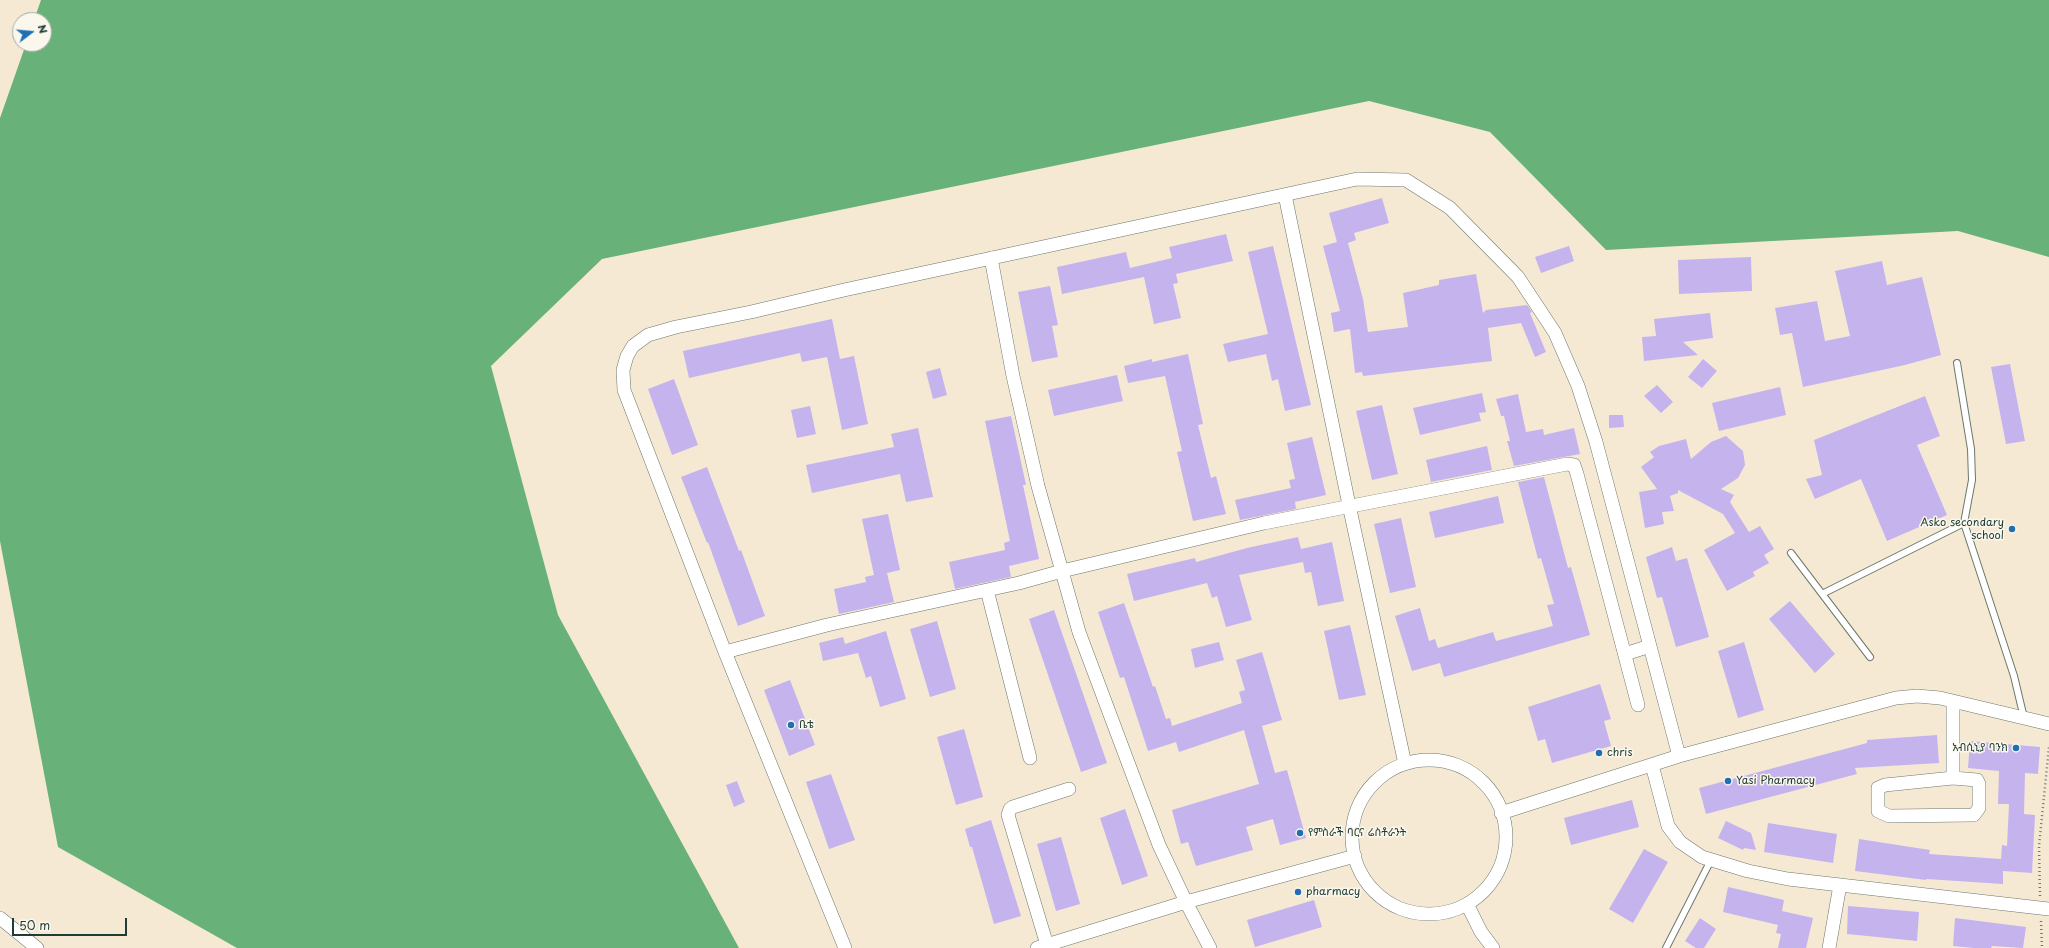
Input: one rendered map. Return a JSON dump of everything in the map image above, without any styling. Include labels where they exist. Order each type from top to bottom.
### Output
[{"type":"street","points":[[845,948],[725,652],[624,390],[623,370],[627,356],[633,346],[648,335],[676,327],[751,312],[991,258],[1357,179],[1406,180],[1450,208],[1518,277],[1555,333],[1578,386],[1596,442],[1678,756]]},
{"type":"street","points":[[1285,195],[1349,506],[1405,764]]},
{"type":"street","points":[[991,258],[1012,376],[1038,486],[1079,632],[1159,845],[1210,948]]},
{"type":"street","points":[[725,652],[827,625],[988,590],[1062,571],[1349,506],[1567,464],[1574,465],[1638,705]]},
{"type":"street","points":[[988,590],[1030,758]]},
{"type":"street","points":[[1625,654],[1650,646]]},
{"type":"street","points":[[1501,813],[1678,756],[1896,698],[1917,696],[1940,698],[2049,724]]},
{"type":"street","points":[[1953,701],[1953,778]]},
{"type":"street","points":[[1432,759],[1466,769],[1484,783],[1499,805],[1501,813],[1505,823],[1505,850],[1501,863],[1488,887],[1466,904],[1453,910],[1430,914],[1398,908],[1367,883],[1352,847],[1352,827],[1360,801],[1377,779],[1398,765],[1432,759]]},
{"type":"street","points":[[1652,765],[1668,826],[1680,842],[1702,857],[1754,872],[1840,885],[2045,909]]},
{"type":"street","points":[[1953,778],[1977,780],[1979,784],[1979,808],[1974,815],[1889,816],[1878,811],[1878,788],[1885,785],[1953,778]]},
{"type":"street","points":[[1069,790],[1013,807],[1010,809],[1008,815],[1042,946],[1186,902],[1355,856]]},
{"type":"street","points":[[1828,948],[1840,885]]},
{"type":"street","points":[[1466,904],[1493,948]]},
{"type":"street","points":[[0,918],[37,948]]},
{"type":"lane","points":[[1957,362],[1971,449],[1972,465],[1972,480],[1964,523],[2014,676],[2024,718]]},
{"type":"lane","points":[[1822,594],[1964,523]]},
{"type":"lane","points":[[1791,553],[1870,657]]},
{"type":"lane","points":[[1666,948],[1712,860]]},
{"type":"path","points":[[2042,948],[2045,909],[2039,846],[2049,747]]},
{"type":"green space","points":[[41,0],[2049,0],[2049,257],[1958,231],[1606,250],[1490,132],[1369,101],[602,259],[491,366],[558,615],[739,948],[237,948],[58,847],[0,541],[0,118],[23,52],[52,52],[52,12],[37,12]]},
{"type":"building","points":[[1382,198],[1389,223],[1354,233],[1356,240],[1348,243],[1363,299],[1368,332],[1408,327],[1403,293],[1439,285],[1439,280],[1476,274],[1483,313],[1486,310],[1527,305],[1532,312],[1530,313],[1546,352],[1535,357],[1521,323],[1488,328],[1492,361],[1363,376],[1362,372],[1355,373],[1350,329],[1334,332],[1331,313],[1340,311],[1323,246],[1337,242],[1329,213]]},
{"type":"building","points":[[1226,234],[1233,261],[1176,274],[1178,283],[1173,284],[1181,318],[1154,324],[1144,277],[1062,294],[1057,267],[1126,252],[1130,268],[1172,258],[1169,247]]},
{"type":"building","points":[[1273,246],[1311,405],[1285,411],[1278,379],[1272,381],[1266,354],[1228,362],[1223,344],[1268,334],[1248,252]]},
{"type":"building","points":[[1569,246],[1574,261],[1541,273],[1535,257]]},
{"type":"building","points":[[1751,257],[1752,291],[1679,294],[1678,260]]},
{"type":"building","points":[[1882,261],[1887,285],[1922,277],[1941,355],[1905,365],[1803,387],[1792,333],[1780,335],[1775,308],[1817,301],[1825,341],[1850,336],[1835,271]]},
{"type":"building","points":[[1050,286],[1058,325],[1052,326],[1058,357],[1032,362],[1018,292]]},
{"type":"building","points":[[1710,313],[1713,338],[1683,342],[1698,355],[1644,361],[1642,337],[1656,336],[1654,319]]},
{"type":"building","points":[[832,319],[840,359],[854,356],[868,424],[842,430],[827,357],[802,362],[800,353],[689,378],[683,351]]},
{"type":"building","points":[[1188,354],[1203,424],[1198,425],[1211,478],[1216,476],[1226,514],[1193,521],[1177,452],[1182,451],[1165,376],[1128,383],[1124,366],[1152,359],[1152,362]]},
{"type":"building","points":[[1703,359],[1717,371],[1702,388],[1688,377]]},
{"type":"building","points":[[2010,364],[2025,441],[2006,444],[1991,367]]},
{"type":"building","points":[[940,368],[947,395],[933,399],[926,372]]},
{"type":"building","points":[[1117,375],[1123,401],[1054,416],[1048,390]]},
{"type":"building","points":[[674,379],[698,445],[672,455],[648,389]]},
{"type":"building","points":[[1657,385],[1673,402],[1661,413],[1644,396]]},
{"type":"building","points":[[1780,387],[1786,415],[1719,431],[1712,403]]},
{"type":"building","points":[[1482,393],[1486,412],[1479,413],[1481,421],[1420,435],[1413,408]]},
{"type":"building","points":[[1518,394],[1526,432],[1543,429],[1544,435],[1574,428],[1580,454],[1514,466],[1507,441],[1510,441],[1504,416],[1501,416],[1496,399]]},
{"type":"building","points":[[1925,396],[1940,436],[1917,445],[1947,515],[1887,541],[1861,479],[1815,499],[1806,479],[1822,475],[1814,440]]},
{"type":"building","points":[[1382,405],[1398,474],[1372,480],[1356,411]]},
{"type":"building","points":[[810,406],[816,434],[797,438],[791,410]]},
{"type":"building","points":[[1609,415],[1623,415],[1624,427],[1609,428]]},
{"type":"building","points":[[1011,416],[1026,485],[1023,485],[1039,559],[1009,566],[1011,577],[955,589],[949,562],[1005,550],[1004,543],[1010,541],[985,421]]},
{"type":"building","points":[[918,428],[933,497],[906,502],[900,474],[812,493],[806,465],[894,447],[891,434]]},
{"type":"building","points":[[1726,436],[1743,451],[1745,465],[1738,478],[1721,489],[1734,495],[1730,502],[1749,532],[1760,526],[1774,549],[1764,555],[1769,563],[1753,572],[1755,576],[1727,591],[1704,550],[1735,533],[1723,514],[1678,490],[1678,493],[1670,496],[1674,511],[1662,512],[1664,524],[1645,528],[1639,492],[1657,489],[1641,467],[1654,457],[1650,452],[1659,446],[1686,439],[1691,459],[1711,442]]},
{"type":"building","points":[[1312,437],[1326,495],[1295,502],[1296,509],[1240,520],[1235,500],[1291,488],[1289,480],[1295,479],[1287,443]]},
{"type":"building","points":[[1487,446],[1492,470],[1431,482],[1426,460]]},
{"type":"building","points":[[707,467],[739,551],[741,550],[765,616],[738,626],[708,542],[707,543],[681,477]]},
{"type":"building","points":[[1544,477],[1568,568],[1571,567],[1590,635],[1444,677],[1440,663],[1412,671],[1395,616],[1420,608],[1429,641],[1435,639],[1438,648],[1493,632],[1496,641],[1553,626],[1547,605],[1554,604],[1541,558],[1538,559],[1518,482]]},
{"type":"building","points":[[1498,496],[1504,523],[1435,538],[1429,512]]},
{"type":"building","points":[[888,514],[900,570],[887,573],[894,602],[839,614],[834,589],[866,582],[865,577],[874,575],[862,519]]},
{"type":"building","points":[[1401,518],[1416,587],[1390,593],[1374,524]]},
{"type":"building","points":[[1298,537],[1301,549],[1332,542],[1344,601],[1318,606],[1311,572],[1305,573],[1303,562],[1239,575],[1252,620],[1226,627],[1217,596],[1212,598],[1207,583],[1134,601],[1127,574],[1195,558],[1196,562],[1247,548]]},
{"type":"building","points":[[1672,547],[1676,561],[1687,558],[1709,637],[1676,647],[1662,597],[1657,598],[1646,557]]},
{"type":"building","points":[[1790,601],[1835,654],[1815,673],[1769,619]]},
{"type":"building","points":[[1124,603],[1153,687],[1155,686],[1166,719],[1170,718],[1172,726],[1242,703],[1239,692],[1245,690],[1236,660],[1262,652],[1282,720],[1262,726],[1275,773],[1287,770],[1306,838],[1280,845],[1273,819],[1246,827],[1253,850],[1196,866],[1188,842],[1181,844],[1172,810],[1259,784],[1244,730],[1179,752],[1176,742],[1148,751],[1124,677],[1120,678],[1098,612]]},
{"type":"building","points":[[1054,610],[1107,763],[1081,772],[1029,619]]},
{"type":"building","points":[[937,621],[956,689],[930,697],[910,629]]},
{"type":"building","points":[[1350,625],[1366,695],[1339,700],[1324,631]]},
{"type":"building","points":[[886,631],[906,699],[880,707],[871,676],[866,678],[858,653],[823,661],[819,643],[843,637],[845,644]]},
{"type":"building","points":[[1219,642],[1224,660],[1195,668],[1191,649]]},
{"type":"building","points":[[1744,642],[1764,710],[1738,718],[1718,651]]},
{"type":"building","name":"ቤቴ","points":[[790,680],[815,745],[789,756],[764,690]]},
{"type":"building","points":[[1600,684],[1611,719],[1604,721],[1611,746],[1552,763],[1545,739],[1538,741],[1528,707]]},
{"type":"building","points":[[964,729],[983,797],[956,805],[937,737]]},
{"type":"building","points":[[1937,735],[1939,763],[1855,768],[1857,774],[1706,814],[1699,788],[1867,743],[1867,740]]},
{"type":"building","points":[[1970,741],[2040,747],[2038,774],[2025,773],[2024,814],[2035,815],[2032,873],[2003,871],[2003,884],[1926,880],[1855,871],[1859,839],[1930,850],[1929,854],[2001,859],[2002,845],[2007,846],[2009,804],[1998,804],[1999,771],[1968,768]]},
{"type":"building","points":[[831,774],[855,840],[829,849],[806,782]]},
{"type":"building","points":[[737,781],[745,802],[734,807],[726,785]]},
{"type":"building","points":[[1632,800],[1639,827],[1571,845],[1564,818]]},
{"type":"building","points":[[1125,809],[1148,876],[1122,885],[1100,818]]},
{"type":"building","points":[[991,820],[1021,916],[994,924],[972,847],[970,847],[965,829]]},
{"type":"building","points":[[1726,821],[1751,833],[1756,850],[1744,848],[1743,850],[1718,838]]},
{"type":"building","points":[[1768,823],[1837,834],[1833,863],[1764,852]]},
{"type":"building","points":[[1061,837],[1080,904],[1056,911],[1037,844]]},
{"type":"building","points":[[1644,849],[1668,862],[1633,923],[1609,909]]},
{"type":"building","points":[[1728,887],[1784,900],[1782,911],[1813,918],[1806,948],[1778,948],[1781,934],[1776,933],[1778,925],[1723,912]]},
{"type":"building","points":[[1314,900],[1322,927],[1255,947],[1247,920]]},
{"type":"building","points":[[1848,906],[1919,912],[1917,941],[1847,934]]},
{"type":"building","points":[[1700,918],[1716,929],[1704,948],[1696,948],[1685,941]]},
{"type":"building","points":[[1955,918],[2026,927],[2023,948],[1992,946],[1991,948],[1974,948],[1953,946]]},
{"type":"place","name":"Asko secondary school","points":[[2012,529]]},
{"type":"place","name":"ቤቴ","points":[[791,725]]},
{"type":"place","name":"አብሲኒያ ባንክ","points":[[2016,748]]},
{"type":"place","name":"chris","points":[[1599,753]]},
{"type":"place","name":"Yasi Pharmacy","points":[[1728,781]]},
{"type":"place","name":"የምስራች ባርና ሬስቶራንት","points":[[1300,833]]},
{"type":"place","name":"pharmacy","points":[[1298,892]]}]
